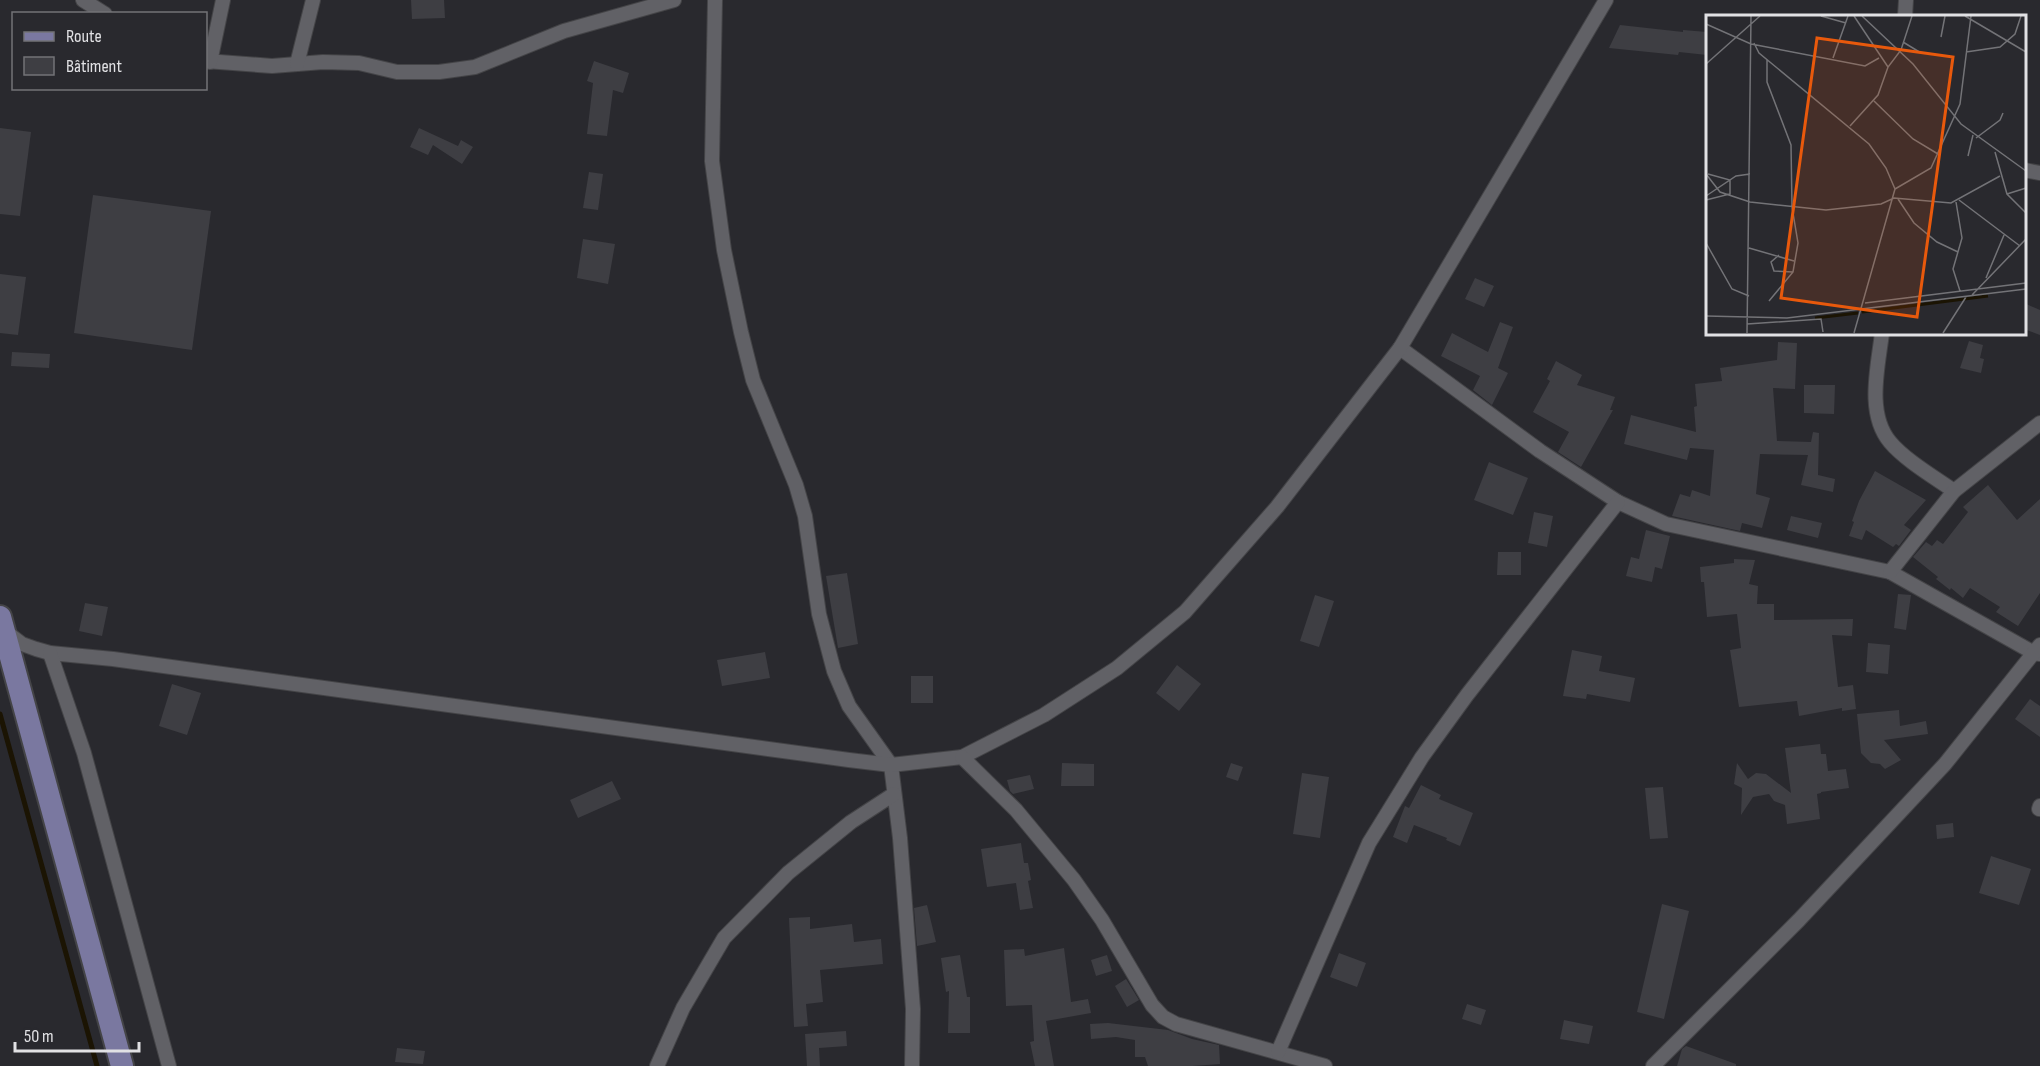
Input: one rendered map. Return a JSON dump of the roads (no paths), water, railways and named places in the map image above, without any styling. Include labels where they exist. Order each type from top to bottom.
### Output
[{"type":"main road","points":[[1,626],[122,1066]]},
{"type":"street","points":[[82,0],[102,12]]},
{"type":"street","points":[[223,0],[208,62],[272,66],[323,62],[359,63],[398,72],[439,72],[475,67],[564,31],[674,0]]},
{"type":"street","points":[[297,64],[313,0]]},
{"type":"street","points":[[715,0],[712,161],[724,250],[753,380],[796,485],[805,516],[819,614],[834,671],[849,706],[891,765],[900,838],[913,1008],[912,1066]]},
{"type":"street","points":[[1,626],[22,644],[50,653],[113,659],[891,765],[962,757],[1044,715],[1117,668],[1185,612],[1277,507],[1400,348],[1606,0]]},
{"type":"street","points":[[1905,15],[1906,0]]},
{"type":"street","points":[[2025,170],[2040,173]]},
{"type":"street","points":[[1882,334],[1875,394],[1879,423],[1890,442],[1954,491]]},
{"type":"street","points":[[1400,348],[1540,451],[1618,502],[1666,524],[1890,572],[2038,651],[1937,773],[1799,920],[1653,1066]]},
{"type":"street","points":[[1890,572],[1954,491],[2040,423]]},
{"type":"street","points":[[1278,1053],[1369,843],[1422,757],[1467,695],[1618,502]]},
{"type":"street","points":[[50,653],[84,753],[169,1066]]},
{"type":"street","points":[[962,757],[1016,810],[1074,880],[1102,920],[1152,1005],[1163,1017],[1176,1024],[1325,1066]]},
{"type":"street","points":[[657,1066],[683,1008],[724,938],[788,873],[851,822],[894,794]]},
{"type":"waterway","points":[[0,714],[97,1066]]}]
